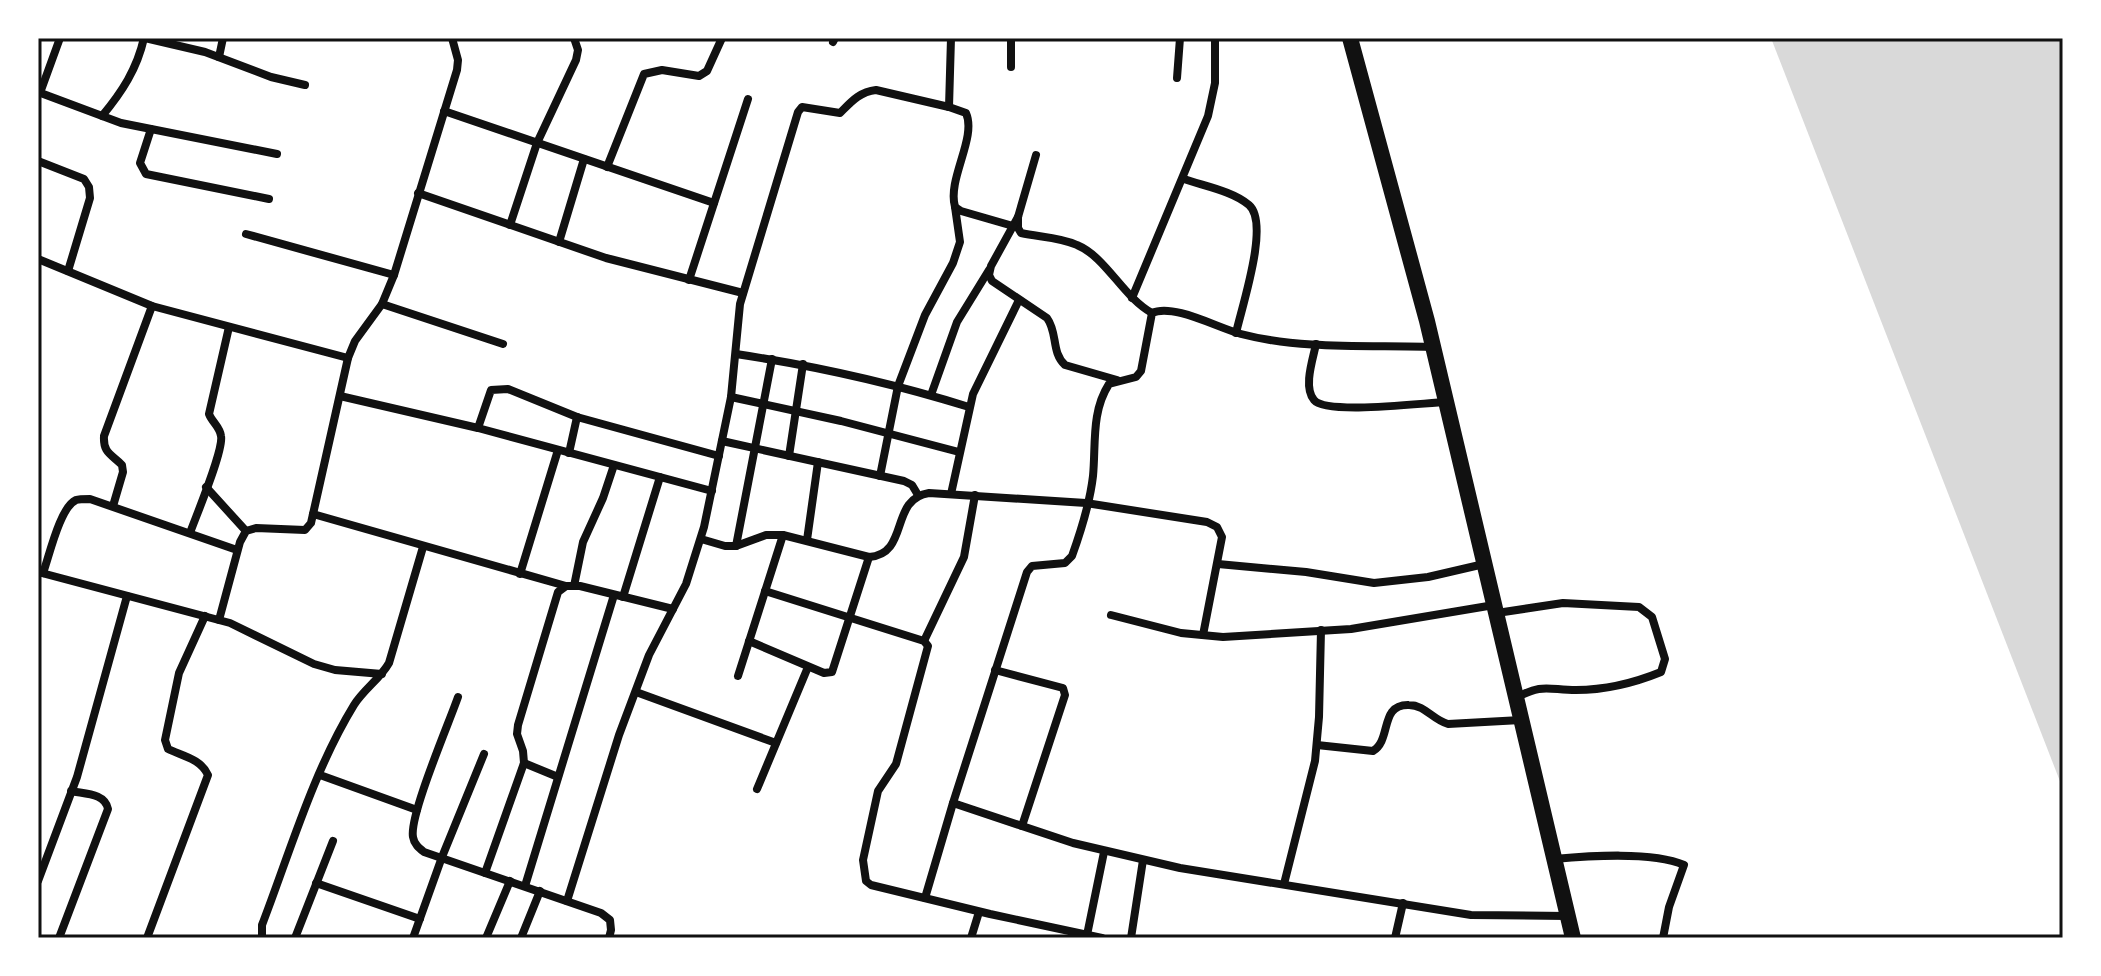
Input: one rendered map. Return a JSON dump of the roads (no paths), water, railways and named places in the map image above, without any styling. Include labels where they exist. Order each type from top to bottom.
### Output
[{"type":"main road","points":[[1350,38],[1433,347],[1573,938]]},
{"type":"street","points":[[60,38],[39,92],[102,116],[151,129],[277,154]]},
{"type":"street","points":[[102,116],[134,72],[144,38],[219,57],[271,77],[305,85]]},
{"type":"street","points":[[219,57],[223,38]]},
{"type":"street","points":[[219,620],[237,550],[246,531],[256,528],[305,530],[311,523],[348,358],[355,341],[382,304],[394,275],[444,111],[458,60],[452,38]]},
{"type":"street","points":[[510,225],[537,143],[576,60],[578,50],[574,38]]},
{"type":"street","points":[[607,167],[644,74],[662,70],[699,76],[707,71],[722,38]]},
{"type":"street","points":[[949,107],[951,38]]},
{"type":"street","points":[[1011,38],[1011,67]]},
{"type":"street","points":[[1177,78],[1180,38]]},
{"type":"street","points":[[1132,298],[1184,179],[1213,99],[1215,38]]},
{"type":"street","points":[[567,901],[649,655],[686,584],[701,539],[731,397],[743,293],[795,120],[802,107],[840,113],[856,97],[876,90],[949,107],[966,113],[969,119],[954,189],[960,232],[957,253],[925,315],[898,386],[880,476]]},
{"type":"street","points":[[689,280],[748,99]]},
{"type":"street","points":[[444,111],[714,203]]},
{"type":"street","points":[[151,129],[140,163],[146,174],[269,199]]},
{"type":"street","points":[[931,395],[957,322],[1015,222],[1036,155]]},
{"type":"street","points":[[559,242],[584,159]]},
{"type":"street","points":[[38,161],[84,179],[89,187],[90,198],[68,271]]},
{"type":"street","points":[[1184,179],[1236,197],[1255,212],[1258,236],[1236,333]]},
{"type":"street","points":[[418,193],[606,258],[743,293]]},
{"type":"street","points":[[955,207],[1015,222],[1021,233],[1077,245],[1090,252],[1132,298],[1152,313]]},
{"type":"street","points":[[246,234],[394,275]]},
{"type":"street","points":[[38,259],[152,306],[348,358]]},
{"type":"street","points":[[991,266],[989,275],[992,281],[1047,318],[1052,325],[1059,359],[1065,365],[1118,380]]},
{"type":"street","points":[[951,494],[969,407],[980,376],[1019,300]]},
{"type":"street","points":[[382,304],[503,344]]},
{"type":"street","points":[[113,506],[123,472],[122,465],[103,447],[104,436],[152,306]]},
{"type":"street","points":[[1152,313],[1165,309],[1236,333],[1270,340],[1433,347]]},
{"type":"street","points":[[925,898],[1027,572],[1032,566],[1065,563],[1072,556],[1093,479],[1098,410],[1109,384],[1136,377],[1141,371],[1152,313]]},
{"type":"street","points":[[190,533],[221,444],[219,428],[212,423],[209,414],[229,327]]},
{"type":"street","points":[[1316,344],[1309,388],[1312,399],[1320,405],[1346,408],[1446,402]]},
{"type":"street","points":[[736,354],[803,364],[898,386],[969,407]]},
{"type":"street","points":[[736,546],[772,359]]},
{"type":"street","points":[[789,456],[803,364]]},
{"type":"street","points":[[478,428],[491,390],[508,389],[577,417],[719,456]]},
{"type":"street","points":[[340,396],[478,428],[712,491]]},
{"type":"street","points":[[731,397],[797,410],[959,452]]},
{"type":"street","points":[[569,453],[577,417]]},
{"type":"street","points":[[722,441],[880,476],[912,485],[918,495]]},
{"type":"street","points":[[520,574],[558,450]]},
{"type":"street","points":[[807,540],[818,462]]},
{"type":"street","points":[[485,873],[524,763],[518,725],[551,609],[558,592],[570,586],[583,542],[614,465]]},
{"type":"street","points":[[525,886],[558,777],[660,477]]},
{"type":"street","points":[[206,487],[246,531]]},
{"type":"street","points":[[701,539],[736,546],[766,535],[783,535],[869,557],[879,556],[892,545],[909,502],[918,495],[975,495],[1086,503],[1207,522],[1217,527],[1222,537],[1203,635]]},
{"type":"street","points":[[924,641],[964,557],[975,495]]},
{"type":"street","points":[[237,550],[113,506],[90,499],[77,499],[68,506],[40,573],[244,628],[314,664],[335,670],[382,674]]},
{"type":"street","points":[[313,514],[520,574],[673,609]]},
{"type":"street","points":[[738,676],[783,535]]},
{"type":"street","points":[[262,938],[262,925],[320,775],[354,704],[382,674],[394,648],[423,547]]},
{"type":"street","points":[[749,641],[824,673],[832,672],[869,557]]},
{"type":"street","points":[[1218,564],[1306,572],[1374,583],[1418,579],[1484,564]]},
{"type":"street","points":[[765,591],[924,641],[928,646],[896,764],[878,791],[863,860],[866,881],[871,885],[979,912],[1102,938]]},
{"type":"street","points":[[38,881],[102,692],[127,596]]},
{"type":"street","points":[[1111,615],[1181,633],[1237,636],[1379,625],[1563,603],[1639,607],[1652,617],[1665,659],[1661,672],[1635,683],[1575,690],[1537,687],[1516,698]]},
{"type":"street","points":[[147,938],[208,775],[196,761],[168,749],[165,740],[179,673],[205,616]]},
{"type":"street","points":[[1284,884],[1311,782],[1317,745],[1321,630]]},
{"type":"street","points":[[757,789],[808,667]]},
{"type":"street","points":[[995,670],[1053,683],[1063,688],[1065,695],[1022,826]]},
{"type":"street","points":[[636,692],[776,743]]},
{"type":"street","points":[[458,697],[417,810],[413,838],[417,846],[601,913],[610,920],[609,938]]},
{"type":"street","points":[[1317,745],[1373,751],[1379,748],[1383,740],[1389,715],[1396,707],[1405,704],[1424,709],[1440,722],[1448,724],[1521,720]]},
{"type":"street","points":[[413,938],[484,754]]},
{"type":"street","points":[[524,763],[558,777]]},
{"type":"street","points":[[320,775],[417,810]]},
{"type":"street","points":[[59,938],[108,809],[107,802],[100,797],[71,791]]},
{"type":"street","points":[[953,803],[1104,852],[1143,860],[1489,917],[1568,916]]},
{"type":"street","points":[[295,938],[333,841]]},
{"type":"street","points":[[1087,935],[1104,852]]},
{"type":"street","points":[[1554,859],[1603,856],[1644,858],[1684,865],[1669,907],[1663,938]]},
{"type":"street","points":[[1131,938],[1143,860]]},
{"type":"street","points":[[486,938],[510,881]]},
{"type":"street","points":[[316,883],[420,919]]},
{"type":"street","points":[[521,938],[540,891]]},
{"type":"street","points":[[1395,938],[1403,903]]},
{"type":"street","points":[[971,938],[979,912]]}]
